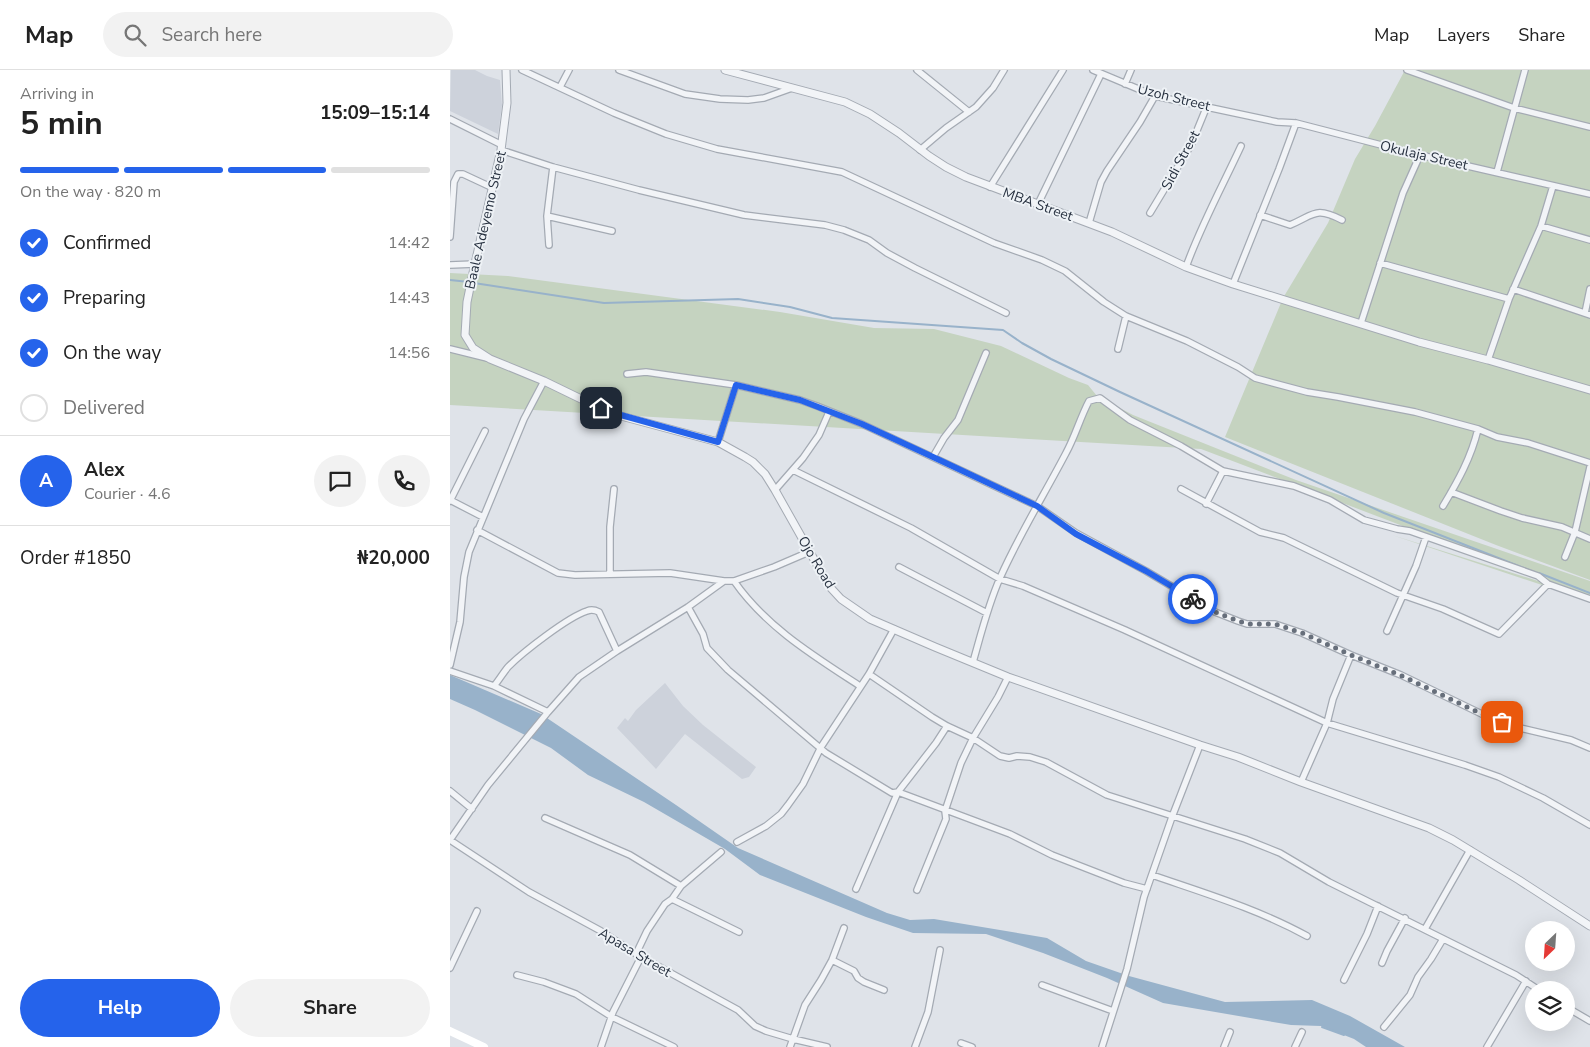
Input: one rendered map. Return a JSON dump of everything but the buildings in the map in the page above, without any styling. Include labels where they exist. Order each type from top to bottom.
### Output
[{"type":"main road","points":[[450,1031],[483,1047]]},
{"type":"main road","points":[[450,1036],[472,1047]]},
{"type":"street","name":"Baale Adeyemo Street","points":[[490,359],[473,348],[465,335],[467,302],[474,266],[502,148],[507,103],[506,70]]},
{"type":"street","points":[[522,70],[614,113],[666,134],[717,148],[842,172],[994,243],[1042,260],[1065,271],[1104,302],[1126,316],[1186,341],[1238,367],[1255,378],[1307,392],[1415,412],[1478,429],[1497,437],[1528,443],[1590,463]]},
{"type":"street","points":[[560,87],[568,70]]},
{"type":"street","points":[[619,70],[685,94],[720,99],[748,100],[764,98],[792,88]]},
{"type":"street","name":"MBA Street","points":[[725,70],[845,102],[870,114],[946,167],[990,187],[1112,232],[1186,267],[1233,284],[1419,342],[1590,390]]},
{"type":"street","points":[[917,70],[969,112]]},
{"type":"street","points":[[920,150],[986,97],[1004,70]]},
{"type":"street","points":[[990,187],[1063,70]]},
{"type":"street","name":"Uzoh Street","points":[[1093,70],[1155,96],[1257,117]]},
{"type":"street","points":[[1125,84],[1131,70]]},
{"type":"street","points":[[1407,70],[1514,108],[1590,127]]},
{"type":"street","points":[[1498,172],[1525,70]]},
{"type":"street","points":[[1038,204],[1101,74]]},
{"type":"street","points":[[1089,223],[1101,182],[1107,170],[1140,122],[1155,96]]},
{"type":"street","name":"Sidi Street","points":[[1150,213],[1191,145],[1207,106]]},
{"type":"street","name":"Okulaja Street","points":[[1257,117],[1277,122],[1296,123],[1420,155],[1590,194]]},
{"type":"street","points":[[450,119],[502,148],[553,167],[744,215],[825,225],[844,230],[869,240],[887,253],[915,268],[1006,313]]},
{"type":"street","points":[[1233,284],[1280,169],[1296,123]]},
{"type":"street","points":[[1186,267],[1195,241],[1241,146]]},
{"type":"street","points":[[1361,323],[1403,193],[1420,155]]},
{"type":"street","points":[[549,245],[548,216],[553,167]]},
{"type":"street","points":[[450,237],[454,182],[458,174],[463,174],[493,188]]},
{"type":"street","points":[[1488,360],[1508,299],[1542,226],[1553,186]]},
{"type":"street","points":[[1260,215],[1290,225],[1310,214],[1319,212],[1331,214],[1342,220]]},
{"type":"street","points":[[548,216],[612,231]]},
{"type":"street","points":[[1542,226],[1590,240]]},
{"type":"street","points":[[1380,263],[1508,299]]},
{"type":"street","points":[[450,265],[474,266]]},
{"type":"street","points":[[1514,289],[1587,314],[1590,289]]},
{"type":"street","points":[[1118,349],[1126,316]]},
{"type":"street","points":[[450,350],[490,359]]},
{"type":"street","points":[[933,457],[944,438],[958,420],[986,353]]},
{"type":"street","name":"Ojo Road","points":[[490,359],[544,381],[610,412],[718,442],[753,462],[765,474],[775,490],[829,586],[841,599],[870,619],[1008,676],[1238,757],[1429,828],[1470,850],[1590,926]]},
{"type":"street","points":[[628,374],[646,372],[736,385],[800,400],[862,424],[1037,506],[1076,534],[1146,571],[1215,612],[1248,624],[1275,624],[1288,628],[1400,675],[1488,717],[1516,727],[1571,740],[1590,748]]},
{"type":"street","points":[[450,665],[460,622],[464,577],[469,552],[524,419],[544,381]]},
{"type":"street","points":[[718,442],[736,385]]},
{"type":"street","points":[[973,662],[987,613],[1000,579],[1067,452],[1080,418],[1089,401],[1100,398],[1130,420],[1181,446],[1223,471],[1294,486],[1330,500],[1364,520],[1397,529],[1410,530],[1538,576],[1548,584],[1590,599]]},
{"type":"street","points":[[775,490],[804,458],[819,435],[829,412]]},
{"type":"street","points":[[1442,506],[1462,474],[1474,446],[1478,429]]},
{"type":"street","points":[[483,517],[450,500],[485,431]]},
{"type":"street","points":[[1565,557],[1575,532],[1590,467]]},
{"type":"street","points":[[793,470],[930,538],[1000,579],[1024,586],[1125,630],[1327,723],[1499,777],[1543,798],[1590,824]]},
{"type":"street","points":[[1206,504],[1223,471]]},
{"type":"street","points":[[610,573],[610,527],[614,489]]},
{"type":"street","points":[[1181,489],[1260,532],[1284,538],[1403,595],[1444,609],[1499,634],[1548,584]]},
{"type":"street","points":[[1452,492],[1501,511],[1562,527],[1590,538]]},
{"type":"street","points":[[477,530],[558,573],[670,572],[724,582],[734,581],[774,567],[809,552]]},
{"type":"street","points":[[1387,631],[1416,566],[1426,537]]},
{"type":"street","points":[[899,567],[987,613]]},
{"type":"street","points":[[734,581],[758,610],[779,629],[804,649],[860,686]]},
{"type":"street","points":[[450,840],[488,785],[579,677],[724,582]]},
{"type":"street","points":[[688,607],[703,634],[708,648],[728,670],[826,753],[885,790],[892,794],[898,792],[945,811],[980,822],[1010,834],[1052,855],[1147,889]]},
{"type":"street","points":[[494,686],[508,668],[527,651],[572,618],[587,611],[594,610],[599,612],[617,651]]},
{"type":"street","points":[[737,842],[766,826],[781,814],[803,784],[820,747],[869,674],[894,629]]},
{"type":"street","points":[[1302,782],[1327,723],[1333,699],[1351,655]]},
{"type":"street","points":[[450,671],[494,686],[548,713]]},
{"type":"street","points":[[869,674],[947,726],[973,738],[1000,756],[1009,758],[1017,756],[1030,757],[1046,762],[1107,795],[1261,845],[1280,853],[1329,882],[1404,918],[1525,981]]},
{"type":"street","points":[[917,890],[946,819],[945,811],[961,763],[1008,676]]},
{"type":"street","points":[[856,889],[898,792],[947,726]]},
{"type":"street","points":[[1102,1047],[1127,969],[1147,889],[1200,745]]},
{"type":"street","points":[[450,791],[472,809]]},
{"type":"street","points":[[545,818],[630,855],[681,886]]},
{"type":"street","name":"Apasa Street","points":[[450,840],[529,892],[600,931],[639,956],[738,1010],[755,1026],[766,1032],[827,1047]]},
{"type":"street","points":[[1425,929],[1470,850]]},
{"type":"street","points":[[600,1047],[639,956],[647,931],[665,904],[672,900],[681,886],[721,852]]},
{"type":"street","points":[[1152,875],[1233,903],[1283,923],[1306,936]]},
{"type":"street","points":[[672,900],[739,932]]},
{"type":"street","points":[[1344,980],[1367,934],[1378,906]]},
{"type":"street","points":[[450,968],[477,911]]},
{"type":"street","points":[[1382,963],[1404,918]]},
{"type":"street","points":[[790,1047],[805,1005],[832,960],[844,928]]},
{"type":"street","points":[[1384,1027],[1410,995],[1418,977],[1443,939]]},
{"type":"street","points":[[915,1047],[928,1012],[940,950]]},
{"type":"street","points":[[832,960],[854,971],[858,978],[884,990]]},
{"type":"street","points":[[517,976],[544,982],[576,994],[612,1017],[674,1047]]},
{"type":"street","points":[[1487,1047],[1525,984]]},
{"type":"street","points":[[1042,985],[1113,1011]]},
{"type":"street","points":[[1575,1012],[1590,1021]]},
{"type":"street","points":[[1224,1047],[1230,1032]]},
{"type":"street","points":[[1295,1047],[1302,1032]]},
{"type":"street","points":[[961,1043],[972,1047]]},
{"type":"shaded area","points":[[451,70],[475,70],[500,80],[502,105],[498,134],[450,111]]},
{"type":"shaded area","points":[[665,683],[683,706],[703,725],[756,767],[749,777],[742,779],[685,734],[656,769],[617,728],[625,718],[628,721],[636,710]]},
{"type":"green space","points":[[1405,70],[1590,70],[1590,580],[1496,545],[1225,437],[1283,298],[1328,223],[1355,159]]},
{"type":"green space","points":[[450,273],[508,276],[780,312],[874,328],[934,329],[1001,346],[1088,385],[1097,396],[1133,415],[1296,480],[1590,581],[1590,601],[1392,535],[1589,597],[1201,449],[450,405]]},
{"type":"water","points":[[450,675],[541,714],[738,848],[887,913],[910,920],[934,919],[1047,938],[1086,961],[1129,976],[1225,1002],[1312,1000],[1350,1016],[1405,1047],[1366,1047],[1354,1039],[1321,1026],[1291,1025],[1163,1003],[1107,978],[1043,953],[986,934],[913,933],[866,917],[760,875],[725,849],[644,802],[588,775],[551,748],[450,699]]},
{"type":"waterway","points":[[450,280],[469,282]]},
{"type":"waterway","points":[[474,283],[604,303],[738,299],[790,307],[832,318],[1003,330],[1051,359],[1384,513],[1534,572]]},
{"type":"waterway","points":[[1539,573],[1590,593]]},
{"type":"waterway","points":[[1322,1027],[1344,1035]]},
{"type":"way so far","points":[[1193,599],[1215,612],[1238,621],[1248,624],[1275,624],[1320,640],[1502,722]]},
{"type":"route","points":[[601,408],[718,442],[736,385],[800,400],[862,424],[1037,506],[1076,534],[1146,571],[1193,599]]}]
